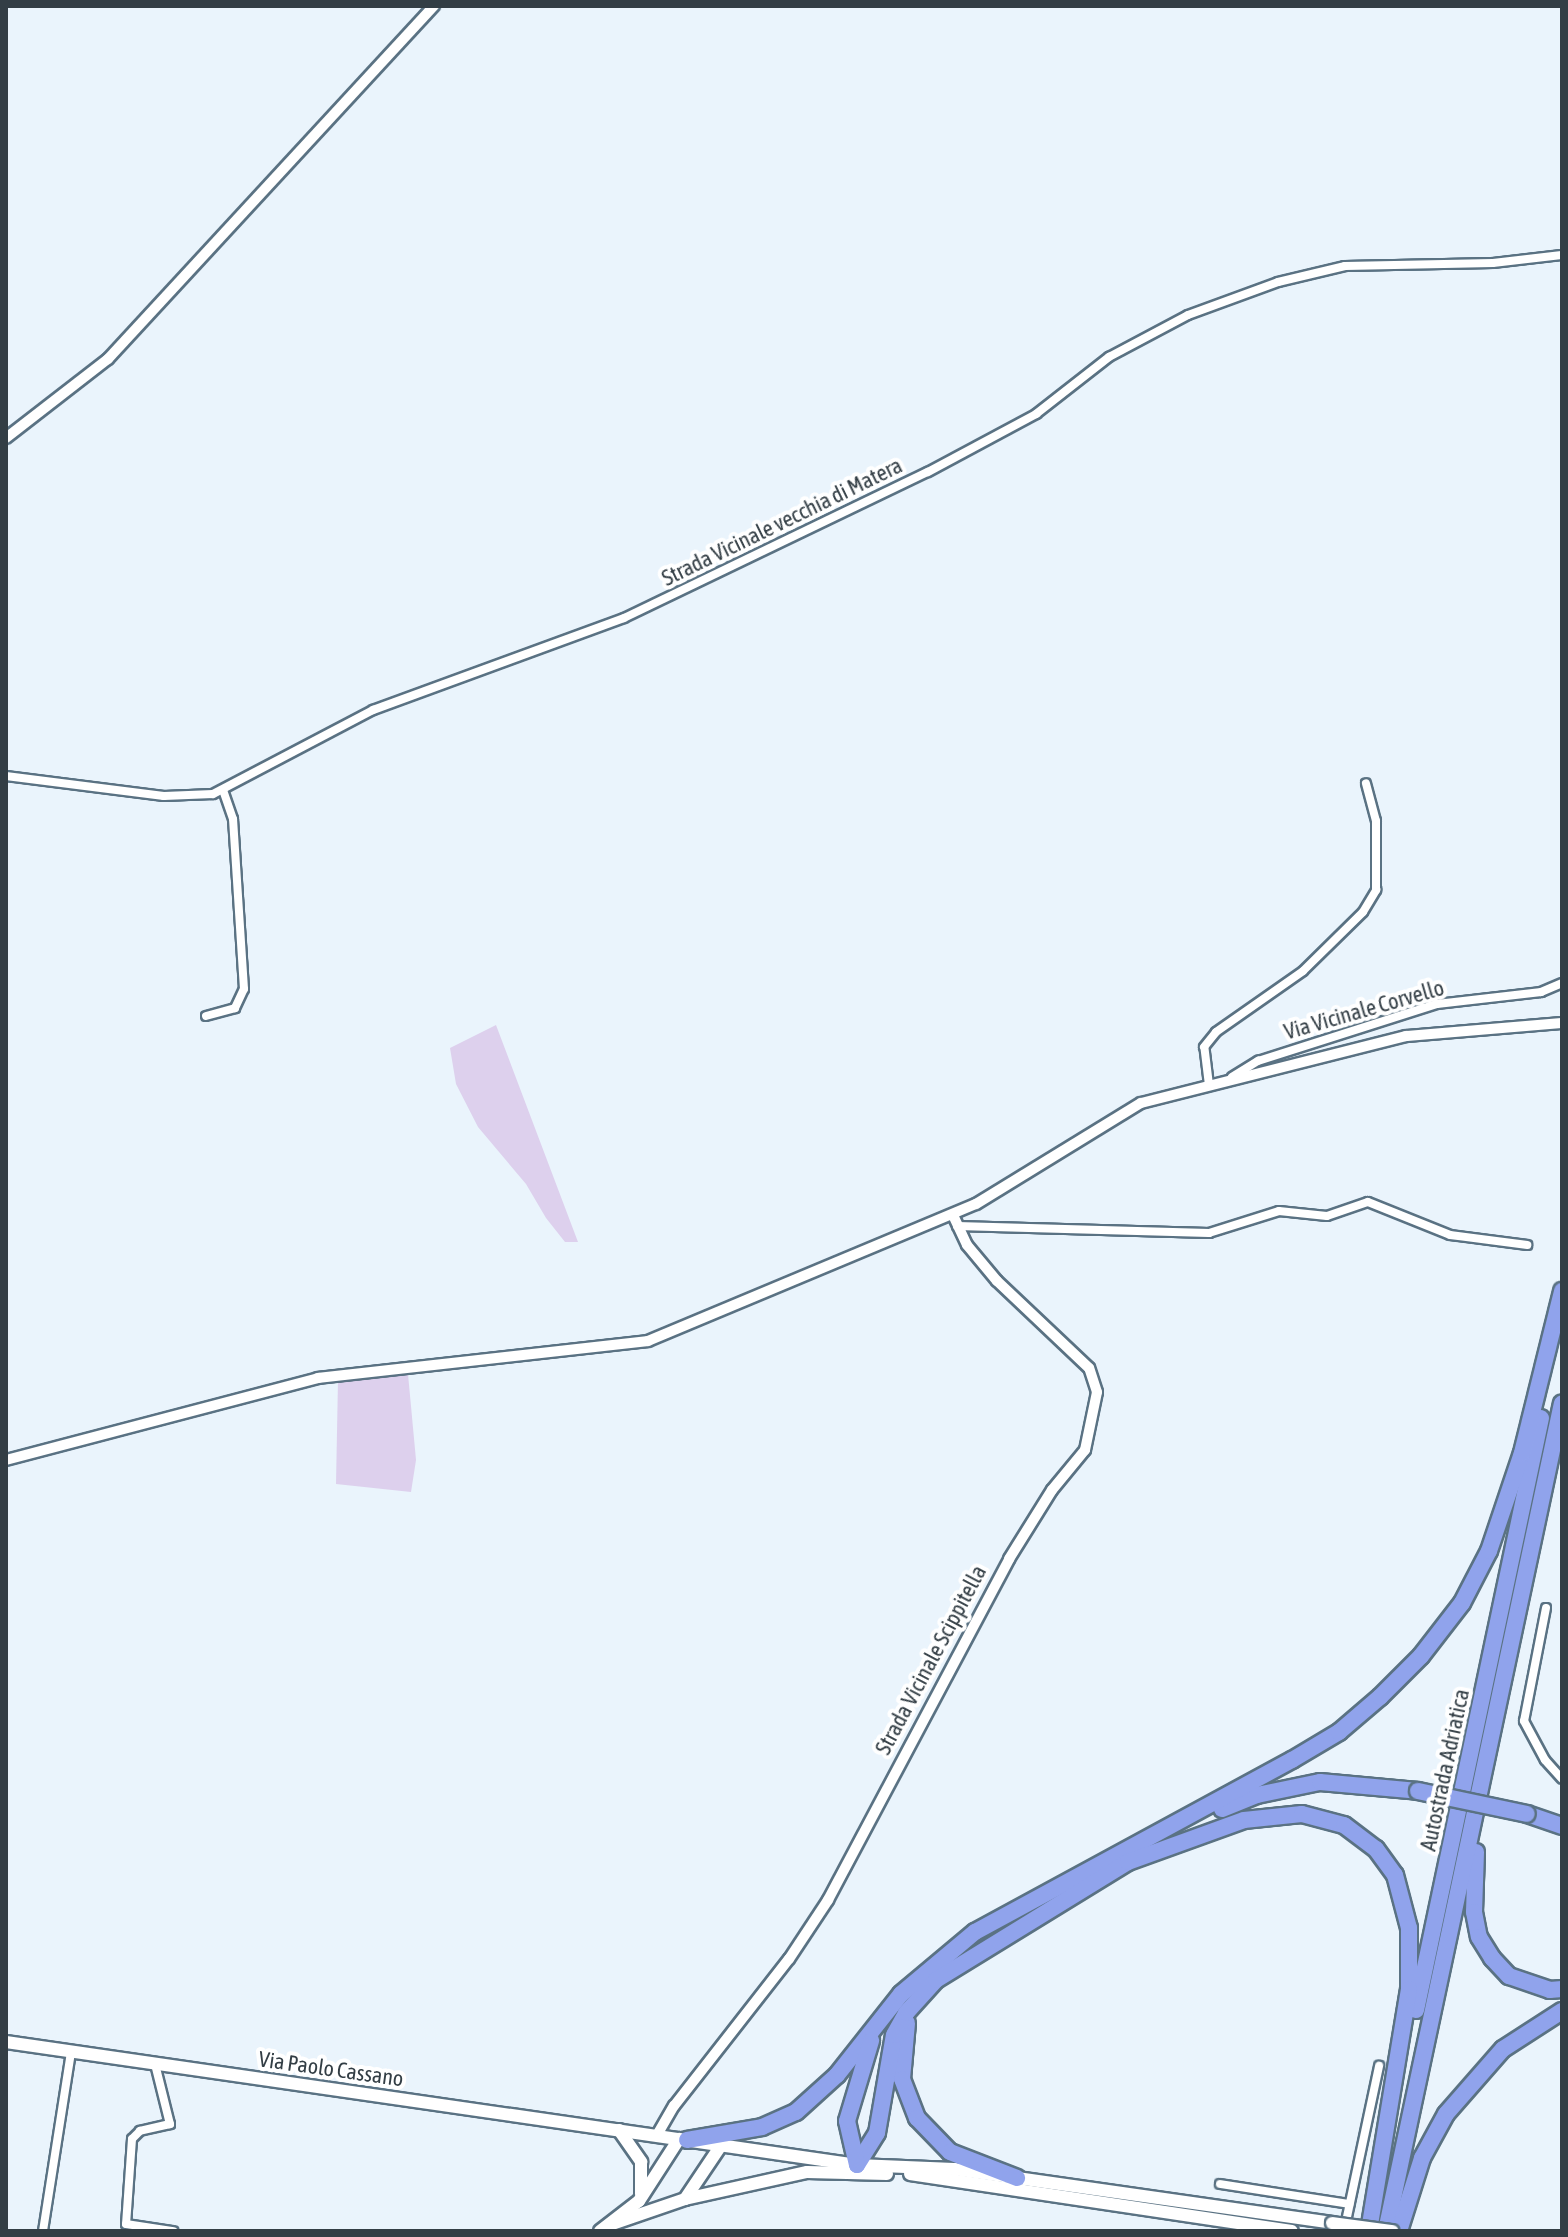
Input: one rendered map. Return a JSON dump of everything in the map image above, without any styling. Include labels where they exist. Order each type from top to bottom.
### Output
[{"type":"highway","points":[[687,2140],[762,2127],[796,2112],[837,2075],[920,1976],[975,1932],[1110,1856],[1185,1821],[1339,1732],[1421,1656],[1462,1603],[1494,1537],[1522,1453],[1562,1291]]},
{"type":"highway","name":"Autostrada Adriatica","points":[[1369,2228],[1562,1318]]},
{"type":"highway","name":"Autostrada Adriatica","points":[[1389,2231],[1562,1403]]},
{"type":"highway","points":[[1508,1663],[1473,1868],[1474,1912],[1479,1937],[1509,1976],[1550,1990],[1562,1989]]},
{"type":"highway","points":[[1110,1856],[1257,1795],[1320,1782],[1418,1791],[1527,1814],[1562,1826]]},
{"type":"highway","points":[[1128,1862],[1244,1820],[1302,1814],[1344,1825],[1385,1860],[1403,1901],[1411,1958],[1369,2228]]},
{"type":"highway","points":[[858,2165],[877,2133],[891,2045],[914,2002],[974,1953],[1186,1826]]},
{"type":"highway","points":[[914,2002],[900,2062],[905,2094],[917,2118],[950,2152],[1017,2178]]},
{"type":"highway","points":[[1399,2231],[1422,2158],[1458,2097],[1503,2049],[1562,2011]]},
{"type":"highway","points":[[858,2165],[847,2121],[880,2021]]},
{"type":"main road","name":"Via Paolo Cassano","points":[[6,2042],[858,2165]]},
{"type":"main road","points":[[619,2130],[641,2162],[639,2201]]},
{"type":"main road","points":[[605,2228],[639,2201],[687,2140],[705,2164]]},
{"type":"main road","points":[[685,2199],[705,2164],[722,2144]]},
{"type":"main road","points":[[858,2165],[1017,2178],[1389,2231]]},
{"type":"main road","points":[[858,2165],[1292,2231]]},
{"type":"main road","points":[[605,2228],[685,2199],[807,2172],[910,2175]]},
{"type":"street","points":[[6,438],[108,359],[434,6]]},
{"type":"street","name":"Strada Vicinale vecchia di Matera","points":[[6,776],[183,797],[223,790],[373,710],[624,618],[914,479],[1036,414],[1109,357],[1188,315],[1278,282],[1345,266],[1508,262],[1562,255]]},
{"type":"street","points":[[1209,1085],[1204,1047],[1216,1032],[1303,971],[1363,912],[1376,890],[1376,821],[1366,783]]},
{"type":"street","points":[[206,1016],[235,1008],[244,989],[233,819],[223,790]]},
{"type":"street","name":"Via Vicinale Corvello","points":[[1228,1080],[1258,1061],[1437,1004],[1541,992],[1562,983]]},
{"type":"street","points":[[6,1460],[318,1378],[648,1341],[953,1215],[1004,1189],[1129,1108],[1406,1036],[1562,1023]]},
{"type":"street","points":[[957,1226],[1209,1233],[1279,1211],[1327,1216],[1368,1202],[1450,1235],[1527,1245]]},
{"type":"street","name":"Strada Vicinale Scippitella","points":[[654,2135],[789,1959],[828,1900],[1009,1559],[1052,1490],[1085,1450],[1097,1401],[1089,1368],[997,1281],[957,1226],[953,1215]]},
{"type":"street","points":[[1546,1608],[1524,1721],[1545,1760],[1562,1779]]},
{"type":"street","points":[[43,2231],[71,2052]]},
{"type":"street","points":[[155,2064],[170,2124],[140,2131],[132,2139],[126,2224],[173,2231]]},
{"type":"street","points":[[1344,2231],[1379,2066]]},
{"type":"street","points":[[1220,2184],[1349,2204]]},
{"type":"shaded area","points":[[496,1025],[578,1242],[565,1242],[546,1218],[526,1184],[478,1127],[456,1084],[450,1048]]},
{"type":"shaded area","points":[[408,1374],[416,1460],[411,1492],[336,1484],[338,1380]]}]
